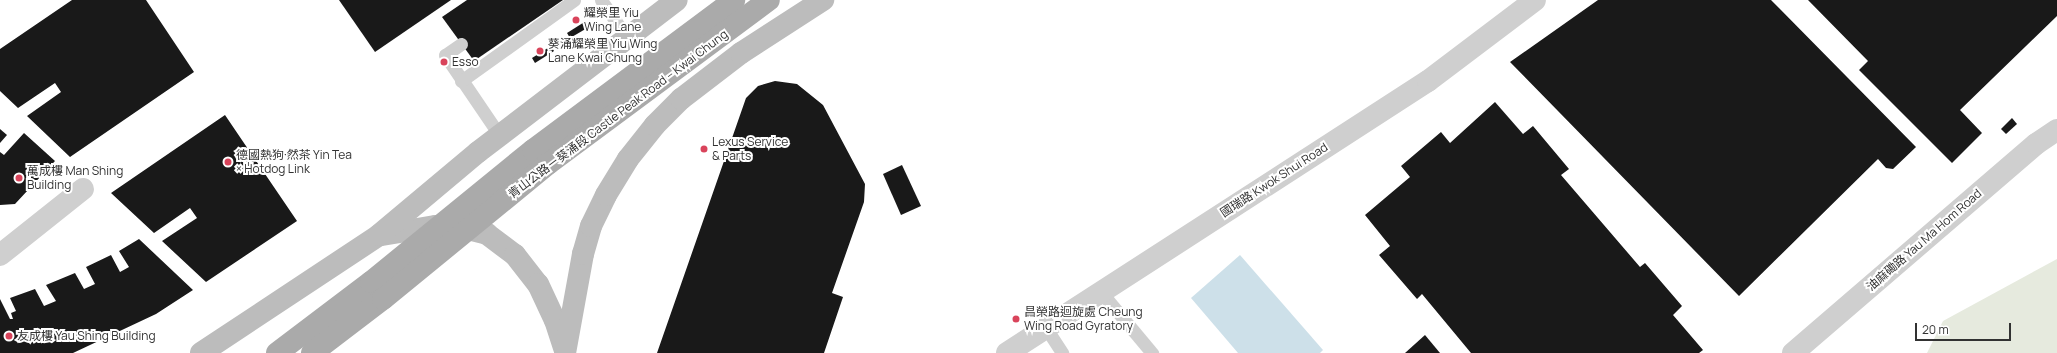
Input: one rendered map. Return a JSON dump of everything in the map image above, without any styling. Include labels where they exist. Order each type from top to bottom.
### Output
[{"type":"main road","points":[[201,353],[380,235],[500,136],[677,0]]},
{"type":"main road","name":"青山公路－葵涌段 Castle Peak Road – Kwai Chung","points":[[277,353],[371,282],[533,150],[734,0]]},
{"type":"main road","name":"青山公路－葵涌段 Castle Peak Road – Kwai Chung","points":[[312,353],[384,299],[548,164],[769,0]]},
{"type":"main road","points":[[565,352],[583,254],[592,226],[606,195],[628,159],[655,125],[681,99],[740,53],[823,0]]},
{"type":"main road","points":[[380,235],[436,226],[456,226],[487,234],[515,255],[538,284],[555,320],[565,352]]},
{"type":"street","name":"國瑞路 Kwok Shui Road","points":[[1007,353],[1428,81],[1535,0]]},
{"type":"street","name":"油麻磡路 Yau Ma Hom Road","points":[[1793,353],[2036,144],[2057,130]]},
{"type":"street","points":[[0,255],[83,189]]},
{"type":"lane","points":[[461,81],[574,0]]},
{"type":"lane","points":[[601,0],[628,39]]},
{"type":"lane","points":[[461,44],[444,55],[500,136]]},
{"type":"lane","points":[[1101,292],[1152,353]]},
{"type":"lane","points":[[1046,328],[1062,353]]},
{"type":"shaded area","points":[[1240,255],[1323,350],[1320,353],[1238,353],[1191,298]]},
{"type":"shaded area","points":[[2057,259],[2057,353],[1927,353],[1943,321]]},
{"type":"building","points":[[72,0],[146,0],[194,72],[70,157],[27,116],[61,92],[55,83],[18,108],[0,91],[0,49]]},
{"type":"building","points":[[339,0],[451,0],[375,52]]},
{"type":"building","points":[[467,0],[563,0],[474,61],[442,17]]},
{"type":"building","points":[[1598,0],[1771,0],[1916,147],[1893,169],[1886,168],[1878,159],[1739,296],[1510,62]]},
{"type":"building","points":[[1808,0],[2057,0],[2057,16],[1960,110],[1982,133],[1952,163],[1859,70],[1868,61]]},
{"type":"building","points":[[586,21],[589,27],[570,38],[567,33]]},
{"type":"building","points":[[551,46],[554,51],[535,63],[532,58]]},
{"type":"building","points":[[775,81],[797,84],[823,105],[865,184],[864,202],[832,293],[843,297],[824,353],[657,353],[746,98],[758,86]]},
{"type":"building","points":[[1495,102],[1523,134],[1533,126],[1569,169],[1561,175],[1640,267],[1645,263],[1682,306],[1673,315],[1703,350],[1699,353],[1471,353],[1422,294],[1417,299],[1379,255],[1390,246],[1365,215],[1410,177],[1401,166],[1441,132],[1450,143]]},
{"type":"building","points":[[225,115],[297,221],[206,282],[162,241],[197,218],[190,208],[154,233],[111,193]]},
{"type":"building","points":[[2012,118],[2017,124],[2006,134],[2001,129]]},
{"type":"building","name":"萬成樓 Man Shing Building","points":[[0,129],[7,135],[0,143]]},
{"type":"building","name":"萬成樓 Man Shing Building","points":[[24,133],[55,161],[15,204],[0,205],[0,152],[4,155]]},
{"type":"building","points":[[902,165],[921,206],[901,215],[883,174]]},
{"type":"building","points":[[139,239],[193,290],[156,314],[73,353],[0,353],[0,299],[10,319],[13,319],[11,313],[16,311],[10,298],[35,289],[44,306],[56,301],[46,285],[75,273],[84,289],[95,284],[86,267],[111,255],[120,272],[129,267],[119,251]]},
{"type":"building","points":[[1425,335],[1440,353],[1405,353]]},
{"type":"place","name":"耀榮里 Yiu Wing Lane","points":[[576,20]]},
{"type":"place","name":"葵涌耀榮里 Yiu Wing Lane Kwai Chung","points":[[540,51]]},
{"type":"place","name":"Esso","points":[[444,62]]},
{"type":"place","name":"Lexus Service & Parts","points":[[704,149]]},
{"type":"place","name":"德國熱狗·然茶 Yin Tea × Hotdog Link","points":[[228,162]]},
{"type":"place","name":"萬成樓 Man Shing Building","points":[[19,178]]},
{"type":"place","name":"昌榮路迴旋處 Cheung Wing Road Gyratory","points":[[1016,319]]},
{"type":"place","name":"友成樓 Yau Shing Building","points":[[9,336]]}]
